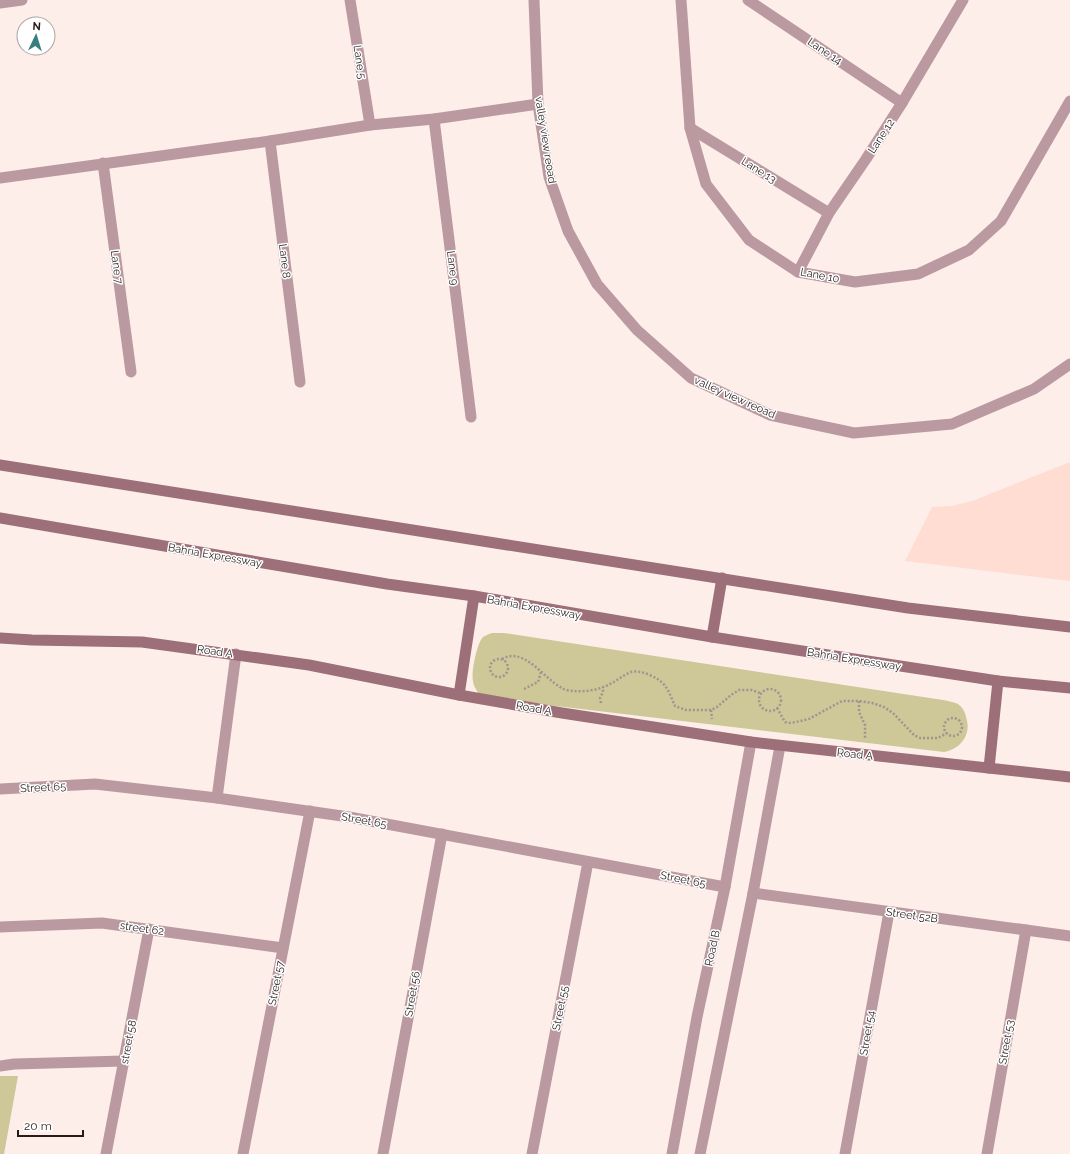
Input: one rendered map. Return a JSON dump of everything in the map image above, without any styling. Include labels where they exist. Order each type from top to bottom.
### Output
[{"type":"main road","points":[[0,465],[908,608],[1070,627]]},
{"type":"main road","name":"Bahria Expressway","points":[[0,518],[386,584],[474,596],[712,637],[998,681],[1070,688]]},
{"type":"main road","points":[[712,637],[722,578]]},
{"type":"main road","points":[[459,695],[474,596]]},
{"type":"main road","name":"Road A","points":[[0,638],[142,642],[236,654],[309,665],[522,706],[751,742],[1070,776]]},
{"type":"main road","points":[[989,768],[998,681]]},
{"type":"street","points":[[0,3],[22,0]]},
{"type":"street","name":"Lane 5","points":[[350,0],[370,125]]},
{"type":"street","name":"valley view reoad","points":[[534,0],[538,104],[550,177],[568,231],[597,284],[636,330],[691,378],[770,415],[854,433],[952,424],[1034,389],[1070,364]]},
{"type":"street","name":"Lane 10","points":[[680,0],[690,128],[706,184],[749,240],[798,272],[855,282],[918,274],[970,250],[1001,221],[1070,100]]},
{"type":"street","name":"Lane 14","points":[[748,0],[902,103]]},
{"type":"street","name":"Lane 12","points":[[798,272],[829,213],[902,103],[963,0]]},
{"type":"street","points":[[0,178],[270,141],[370,125],[434,119],[538,104]]},
{"type":"street","name":"Lane 9","points":[[434,119],[471,417]]},
{"type":"street","name":"Lane 13","points":[[690,128],[829,213]]},
{"type":"street","name":"Lane 8","points":[[270,141],[300,382]]},
{"type":"street","name":"Lane 7","points":[[103,163],[131,372]]},
{"type":"street","points":[[217,798],[236,654]]},
{"type":"street","name":"Road B","points":[[672,1154],[697,1017],[725,887],[751,742]]},
{"type":"street","points":[[700,1154],[753,893],[780,746]]},
{"type":"street","name":"Street 65","points":[[0,789],[95,784],[217,798],[349,816],[725,887]]},
{"type":"street","name":"Street 57","points":[[243,1154],[310,811]]},
{"type":"street","name":"Street 56","points":[[383,1154],[442,834]]},
{"type":"street","name":"Street 55","points":[[532,1154],[588,862]]},
{"type":"street","name":"Street 52B","points":[[753,893],[1070,936]]},
{"type":"street","name":"Street 54","points":[[845,1154],[889,912]]},
{"type":"street","name":"street 62","points":[[0,926],[102,922],[283,948]]},
{"type":"street","name":"street 58","points":[[106,1154],[149,929]]},
{"type":"street","name":"Street 53","points":[[987,1154],[1026,930]]},
{"type":"street","points":[[0,1066],[14,1064],[124,1061]]},
{"type":"path","points":[[502,660],[507,666],[507,672],[500,677],[494,676],[490,671],[490,665],[496,659],[502,660],[508,657],[520,658],[529,662],[560,688],[577,691],[587,691],[609,685],[634,670],[643,672],[663,683],[666,686],[675,706],[686,710],[711,710],[739,690],[752,690],[760,694]]},
{"type":"path","points":[[522,706],[523,691],[528,686],[538,682],[541,672]]},
{"type":"path","points":[[769,688],[776,690],[779,693],[781,700],[777,708],[769,711],[762,708],[758,701],[760,694],[762,691],[769,688]]},
{"type":"path","points":[[777,708],[785,722],[790,723],[812,717],[842,701],[859,701],[884,707],[893,713],[914,735],[920,738],[938,738],[947,733],[952,735],[958,734],[962,724],[958,719],[950,718],[946,722],[944,728],[947,733]]},
{"type":"path","points":[[859,701],[859,712],[865,726],[864,755]]},
{"type":"shaded area","points":[[1070,462],[1070,581],[905,561],[932,507],[951,506],[972,501]]},
{"type":"shaded area","points":[[492,633],[504,633],[953,702],[958,704],[966,715],[966,735],[964,740],[955,748],[944,752],[548,705],[478,693],[473,677],[475,658],[483,637]]},
{"type":"shaded area","points":[[0,1076],[18,1076],[4,1154],[0,1154]]}]
